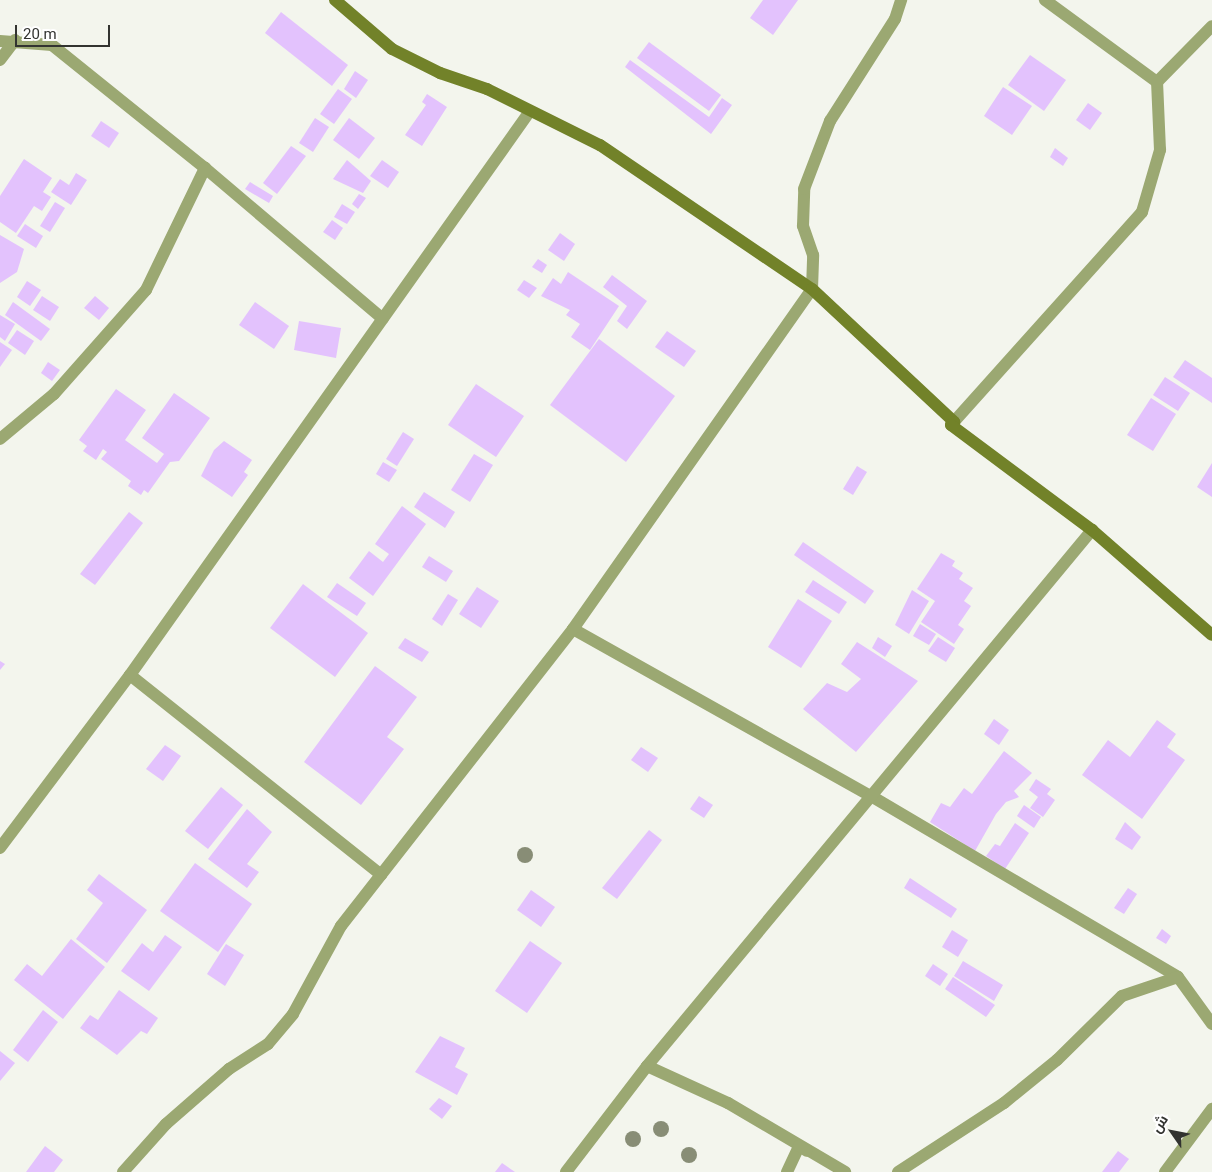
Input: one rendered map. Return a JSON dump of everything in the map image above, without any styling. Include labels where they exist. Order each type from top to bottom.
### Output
[{"type":"street","points":[[335,0],[392,49],[530,111],[600,145],[812,289],[954,422],[951,425]]},
{"type":"street","points":[[123,1172],[166,1124],[230,1069],[268,1044],[293,1014],[341,926],[573,629],[812,289],[813,255],[804,226],[804,189],[830,121],[895,19],[901,0]]},
{"type":"street","points":[[1045,0],[1157,82]]},
{"type":"street","points":[[951,425],[1142,212],[1160,150],[1157,82],[1212,26]]},
{"type":"street","points":[[0,40],[52,45],[205,168],[382,319]]},
{"type":"street","points":[[0,60],[15,40]]},
{"type":"street","points":[[0,848],[130,675],[530,111]]},
{"type":"street","points":[[0,439],[54,394],[146,290],[205,168]]},
{"type":"street","points":[[951,425],[1092,530],[1212,634]]},
{"type":"street","points":[[566,1172],[647,1066],[1092,530]]},
{"type":"street","points":[[573,629],[871,796],[1178,977],[1212,1024]]},
{"type":"street","points":[[130,675],[381,875]]},
{"type":"street","points":[[898,1172],[1004,1103],[1122,996],[1178,977]]},
{"type":"street","points":[[647,1066],[728,1103],[845,1172]]},
{"type":"street","points":[[1165,1172],[1212,1109]]},
{"type":"street","points":[[787,1172],[799,1146],[845,1172]]},
{"type":"building","points":[[763,0],[798,0],[773,35],[750,18]]},
{"type":"building","points":[[281,12],[348,65],[332,86],[265,33]]},
{"type":"building","points":[[649,42],[721,95],[709,111],[637,58]]},
{"type":"building","points":[[1030,55],[1066,80],[1044,111],[1008,85]]},
{"type":"building","points":[[630,60],[709,117],[722,98],[732,105],[711,134],[625,67]]},
{"type":"building","points":[[355,71],[368,80],[356,98],[344,89]]},
{"type":"building","points":[[1003,87],[1032,106],[1012,135],[984,116]]},
{"type":"building","points":[[338,89],[352,99],[334,124],[320,114]]},
{"type":"building","points":[[427,94],[447,107],[422,146],[405,135],[426,105],[422,102]]},
{"type":"building","points":[[1088,103],[1102,113],[1090,130],[1076,120]]},
{"type":"building","points":[[315,118],[329,127],[313,152],[299,143]]},
{"type":"building","points":[[349,118],[375,138],[359,159],[333,140]]},
{"type":"building","points":[[101,121],[119,133],[109,148],[91,136]]},
{"type":"building","points":[[291,146],[306,156],[277,194],[263,183]]},
{"type":"building","points":[[1055,148],[1068,158],[1063,166],[1050,157]]},
{"type":"building","points":[[24,159],[52,178],[43,192],[51,197],[42,211],[34,206],[16,233],[0,222],[0,196]]},
{"type":"building","points":[[347,160],[371,181],[363,193],[333,179]]},
{"type":"building","points":[[382,160],[399,172],[388,188],[370,176]]},
{"type":"building","points":[[76,173],[87,180],[71,205],[51,192],[60,179],[69,185]]},
{"type":"building","points":[[250,182],[273,196],[269,203],[245,189]]},
{"type":"building","points":[[359,194],[366,198],[358,209],[352,204]]},
{"type":"building","points":[[55,202],[65,208],[50,232],[40,226]]},
{"type":"building","points":[[342,204],[355,212],[347,224],[334,217]]},
{"type":"building","points":[[332,220],[343,228],[335,240],[323,232]]},
{"type":"building","points":[[25,224],[43,236],[36,248],[17,236]]},
{"type":"building","points":[[560,233],[575,244],[564,261],[548,250]]},
{"type":"building","points":[[0,235],[24,249],[17,272],[0,283]]},
{"type":"building","points":[[538,259],[547,265],[542,273],[532,267]]},
{"type":"building","points":[[568,272],[619,306],[590,350],[571,337],[580,324],[566,315],[570,310],[541,296],[553,278],[561,284]]},
{"type":"building","points":[[612,275],[647,301],[627,329],[617,321],[627,306],[603,287]]},
{"type":"building","points":[[524,280],[537,288],[529,298],[517,290]]},
{"type":"building","points":[[27,281],[41,290],[30,306],[17,297]]},
{"type":"building","points":[[42,296],[59,307],[50,321],[33,310]]},
{"type":"building","points":[[95,296],[109,308],[99,320],[84,308]]},
{"type":"building","points":[[13,302],[50,329],[41,341],[5,315]]},
{"type":"building","points":[[255,302],[289,326],[274,349],[239,325]]},
{"type":"building","points":[[0,315],[15,324],[5,341],[0,337]]},
{"type":"building","points":[[299,321],[341,328],[336,358],[294,350]]},
{"type":"building","points":[[17,330],[34,341],[25,355],[8,343]]},
{"type":"building","points":[[667,331],[696,351],[684,367],[655,347]]},
{"type":"building","points":[[599,339],[675,396],[626,462],[550,405]]},
{"type":"building","points":[[0,342],[12,350],[0,367]]},
{"type":"building","points":[[1185,360],[1212,378],[1212,403],[1173,377]]},
{"type":"building","points":[[48,362],[60,370],[52,381],[41,373]]},
{"type":"building","points":[[1165,377],[1190,393],[1178,411],[1153,395]]},
{"type":"building","points":[[476,384],[524,416],[496,457],[448,425]]},
{"type":"building","points":[[116,389],[146,410],[125,440],[157,463],[164,454],[142,438],[174,393],[210,418],[179,461],[170,462],[148,493],[144,490],[141,495],[128,486],[131,481],[101,459],[107,452],[103,449],[96,460],[83,451],[87,446],[79,440]]},
{"type":"building","points":[[1151,398],[1176,414],[1153,451],[1127,435]]},
{"type":"building","points":[[403,432],[414,439],[397,466],[386,459]]},
{"type":"building","points":[[224,441],[252,460],[244,472],[248,475],[232,497],[201,476],[214,450]]},
{"type":"building","points":[[474,454],[493,465],[470,502],[451,490]]},
{"type":"building","points":[[383,462],[397,470],[389,482],[376,474]]},
{"type":"building","points":[[1212,463],[1212,497],[1197,487]]},
{"type":"building","points":[[857,466],[867,472],[853,495],[843,489]]},
{"type":"building","points":[[424,492],[455,512],[445,528],[414,507]]},
{"type":"building","points":[[402,506],[426,524],[373,596],[349,578],[369,551],[383,562],[389,554],[375,544]]},
{"type":"building","points":[[129,512],[143,523],[95,585],[80,574]]},
{"type":"building","points":[[803,542],[874,591],[865,604],[794,555]]},
{"type":"building","points":[[941,553],[955,561],[952,566],[963,573],[959,579],[973,588],[964,601],[971,606],[958,625],[964,629],[954,644],[921,622],[935,601],[917,589]]},
{"type":"building","points":[[429,556],[453,571],[446,582],[422,567]]},
{"type":"building","points":[[813,580],[847,602],[839,614],[805,592]]},
{"type":"building","points":[[337,583],[366,603],[357,616],[327,597]]},
{"type":"building","points":[[303,584],[368,633],[335,677],[270,628]]},
{"type":"building","points":[[477,587],[499,601],[481,628],[459,614]]},
{"type":"building","points":[[912,590],[929,601],[909,634],[895,625]]},
{"type":"building","points":[[448,594],[458,600],[442,626],[432,619]]},
{"type":"building","points":[[798,599],[832,621],[801,668],[768,647]]},
{"type":"building","points":[[920,624],[936,634],[929,645],[913,636]]},
{"type":"building","points":[[878,637],[892,646],[885,657],[872,648]]},
{"type":"building","points":[[938,637],[955,648],[946,662],[928,651]]},
{"type":"building","points":[[405,638],[429,652],[422,662],[398,648]]},
{"type":"building","points":[[857,642],[918,681],[856,752],[803,709],[827,683],[847,692],[861,679],[841,664]]},
{"type":"building","points":[[0,661],[5,664],[0,670]]},
{"type":"building","points":[[375,666],[417,697],[387,737],[404,749],[361,805],[304,762]]},
{"type":"building","points":[[994,719],[1009,730],[999,745],[984,734]]},
{"type":"building","points":[[1157,720],[1176,734],[1167,747],[1185,760],[1142,819],[1082,775],[1108,740],[1130,757]]},
{"type":"building","points":[[165,745],[181,756],[163,781],[146,769]]},
{"type":"building","points":[[641,747],[658,758],[648,772],[631,760]]},
{"type":"building","points":[[1004,751],[1032,773],[1014,791],[1019,797],[1006,802],[996,814],[975,851],[930,822],[941,803],[950,807],[964,788],[972,794]]},
{"type":"building","points":[[1036,779],[1051,789],[1047,794],[1055,800],[1043,817],[1030,808],[1038,797],[1029,790]]},
{"type":"building","points":[[221,787],[243,805],[208,849],[185,831]]},
{"type":"building","points":[[699,796],[713,805],[704,818],[690,809]]},
{"type":"building","points":[[1024,805],[1041,817],[1034,828],[1017,816]]},
{"type":"building","points":[[247,809],[272,832],[247,864],[259,872],[247,888],[208,859]]},
{"type":"building","points":[[1125,822],[1141,837],[1132,850],[1115,839]]},
{"type":"building","points":[[1015,823],[1029,833],[1005,869],[986,856],[995,844],[1000,846]]},
{"type":"building","points":[[649,830],[662,840],[617,899],[602,888]]},
{"type":"building","points":[[195,863],[252,904],[218,952],[160,911]]},
{"type":"building","points":[[99,874],[147,910],[107,963],[76,939],[103,903],[87,890]]},
{"type":"building","points":[[910,878],[957,909],[951,918],[904,888]]},
{"type":"building","points":[[1128,888],[1137,894],[1124,914],[1114,908]]},
{"type":"building","points":[[531,890],[555,907],[541,927],[517,910]]},
{"type":"building","points":[[1162,929],[1171,936],[1166,944],[1156,938]]},
{"type":"building","points":[[952,930],[968,940],[958,957],[942,947]]},
{"type":"building","points":[[165,935],[182,947],[149,991],[121,971],[142,943],[153,952]]},
{"type":"building","points":[[71,939],[105,967],[63,1019],[14,980],[27,964],[42,976]]},
{"type":"building","points":[[530,941],[562,963],[527,1013],[495,991]]},
{"type":"building","points":[[226,944],[244,955],[225,986],[207,974]]},
{"type":"building","points":[[963,961],[1003,985],[994,1001],[954,976]]},
{"type":"building","points":[[933,964],[948,974],[940,986],[925,976]]},
{"type":"building","points":[[953,977],[995,1005],[986,1017],[945,989]]},
{"type":"building","points":[[119,990],[158,1018],[147,1034],[141,1031],[117,1055],[80,1028],[90,1015],[98,1020]]},
{"type":"building","points":[[43,1010],[58,1022],[28,1062],[13,1050]]},
{"type":"building","points":[[440,1036],[465,1048],[455,1067],[468,1074],[457,1095],[415,1072]]},
{"type":"building","points":[[0,1051],[15,1063],[0,1081]]},
{"type":"building","points":[[439,1098],[452,1106],[442,1119],[429,1109]]},
{"type":"building","points":[[45,1146],[63,1160],[54,1172],[26,1172]]},
{"type":"building","points":[[1118,1151],[1129,1159],[1119,1172],[1102,1172]]},
{"type":"building","points":[[502,1163],[515,1172],[495,1172]]}]
